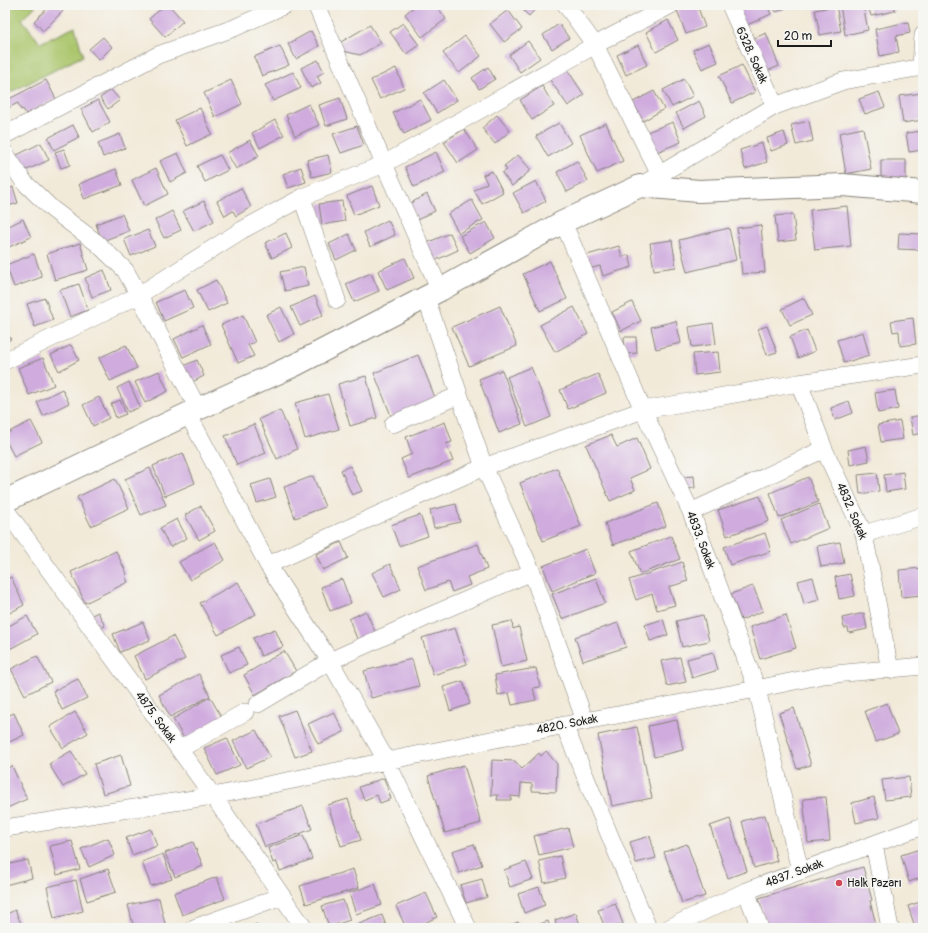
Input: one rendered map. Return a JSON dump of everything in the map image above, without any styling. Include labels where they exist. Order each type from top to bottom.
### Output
[{"type":"street","points":[[5,135],[158,55],[234,28],[285,5]]},
{"type":"street","points":[[316,5],[384,164],[433,294],[459,395],[484,468],[532,572],[585,720]]},
{"type":"street","points":[[566,5],[595,45],[659,174]]},
{"type":"street","points":[[5,362],[139,295],[242,230],[302,198],[384,164],[595,45],[671,5]]},
{"type":"street","name":"6328. Sokak","points":[[730,5],[775,106]]},
{"type":"street","points":[[5,500],[193,411],[296,365],[433,294],[563,222],[640,186],[775,106],[843,81],[922,67],[923,35]]},
{"type":"street","points":[[5,153],[24,182],[46,203],[97,243],[124,270],[139,295],[193,411],[268,565],[330,661],[386,760],[468,928]]},
{"type":"street","points":[[640,186],[699,191],[843,185],[923,192]]},
{"type":"street","points":[[302,198],[337,300]]},
{"type":"street","name":"4833. Sokak","points":[[563,222],[643,410],[691,512],[757,689],[800,871]]},
{"type":"street","points":[[268,565],[423,494],[484,468],[643,410],[799,383],[923,365]]},
{"type":"street","name":"4832. Sokak","points":[[799,383],[824,449],[864,534],[890,670]]},
{"type":"street","points":[[392,424],[459,395]]},
{"type":"street","points":[[691,512],[824,449]]},
{"type":"street","name":"4875. Sokak","points":[[5,509],[180,749],[304,928]]},
{"type":"street","points":[[864,534],[923,516]]},
{"type":"street","points":[[180,749],[330,661],[532,572]]},
{"type":"street","name":"4820. Sokak","points":[[5,828],[213,796],[585,720],[823,676],[923,666]]},
{"type":"street","points":[[564,725],[648,928]]},
{"type":"street","name":"4837. Sokak","points":[[669,928],[746,891],[923,826]]},
{"type":"street","points":[[874,844],[890,928]]},
{"type":"street","points":[[746,891],[760,928]]},
{"type":"street","points":[[194,928],[282,896]]},
{"type":"green space","points":[[5,5],[37,5],[22,19],[40,43],[75,27],[83,56],[5,95]]},
{"type":"building","points":[[51,5],[59,5],[64,10],[43,31],[34,21]]},
{"type":"building","points":[[165,5],[169,5],[183,21],[165,37],[149,19]]},
{"type":"building","points":[[416,5],[436,5],[446,19],[422,37],[405,14]]},
{"type":"building","points":[[518,5],[539,5],[529,16]]},
{"type":"building","points":[[689,5],[697,5],[705,27],[686,34],[677,10]]},
{"type":"building","points":[[752,5],[767,5],[771,14],[743,27],[736,12]]},
{"type":"building","points":[[773,5],[793,5],[776,12]]},
{"type":"building","points":[[840,5],[863,5],[868,30],[845,35]]},
{"type":"building","points":[[868,5],[894,5],[895,11],[871,16]]},
{"type":"building","points":[[836,6],[841,31],[820,35],[815,10]]},
{"type":"building","points":[[508,10],[522,29],[504,42],[490,24]]},
{"type":"building","points":[[668,20],[678,40],[656,52],[646,32]]},
{"type":"building","points":[[908,22],[910,33],[896,36],[899,52],[880,56],[875,29]]},
{"type":"building","points":[[403,23],[419,45],[406,54],[390,32]]},
{"type":"building","points":[[559,24],[569,38],[552,49],[543,35]]},
{"type":"building","points":[[370,25],[381,43],[360,55],[339,50],[341,42]]},
{"type":"building","points":[[311,31],[319,46],[296,59],[288,44]]},
{"type":"building","points":[[766,33],[779,66],[765,72],[752,39]]},
{"type":"building","points":[[465,36],[481,56],[459,73],[443,53]]},
{"type":"building","points":[[103,37],[112,47],[99,60],[89,49]]},
{"type":"building","points":[[528,41],[540,58],[520,72],[509,55]]},
{"type":"building","points":[[709,43],[718,62],[702,69],[693,50]]},
{"type":"building","points":[[638,45],[647,65],[626,75],[617,55]]},
{"type":"building","points":[[280,46],[289,65],[262,76],[254,57]]},
{"type":"building","points":[[318,60],[324,72],[317,76],[321,83],[311,88],[301,68]]},
{"type":"building","points":[[742,65],[755,92],[732,103],[719,76]]},
{"type":"building","points":[[488,67],[495,79],[479,89],[472,78]]},
{"type":"building","points":[[396,68],[404,88],[380,99],[371,80]]},
{"type":"building","points":[[567,69],[584,95],[568,106],[550,80]]},
{"type":"building","points":[[293,72],[301,88],[273,101],[265,85]]},
{"type":"building","points":[[684,79],[693,96],[672,107],[663,90]]},
{"type":"building","points":[[46,80],[56,99],[26,114],[23,109],[21,110],[18,103],[8,108],[5,101]]},
{"type":"building","points":[[231,80],[242,104],[215,117],[204,93]]},
{"type":"building","points":[[444,80],[457,100],[437,113],[424,93]]},
{"type":"building","points":[[542,86],[554,106],[532,120],[520,100]]},
{"type":"building","points":[[111,90],[120,100],[108,109],[100,98]]},
{"type":"building","points":[[654,91],[664,109],[643,121],[633,102]]},
{"type":"building","points":[[879,92],[885,107],[865,114],[859,99]]},
{"type":"building","points":[[923,93],[923,120],[903,123],[899,96]]},
{"type":"building","points":[[340,98],[347,119],[326,126],[319,105]]},
{"type":"building","points":[[420,99],[431,120],[404,134],[393,113]]},
{"type":"building","points":[[98,100],[110,122],[93,132],[81,109]]},
{"type":"building","points":[[699,101],[706,116],[684,128],[676,113]]},
{"type":"building","points":[[309,104],[319,125],[295,136],[286,115]]},
{"type":"building","points":[[200,108],[212,134],[187,146],[175,120]]},
{"type":"building","points":[[497,115],[510,131],[495,144],[482,128]]},
{"type":"building","points":[[275,120],[284,135],[260,148],[252,133]]},
{"type":"building","points":[[809,121],[813,141],[796,145],[791,125]]},
{"type":"building","points":[[673,122],[681,142],[652,154],[647,132]]},
{"type":"building","points":[[559,123],[571,143],[548,157],[536,136]]},
{"type":"building","points":[[606,123],[623,161],[597,173],[580,135]]},
{"type":"building","points":[[73,125],[79,137],[54,150],[48,138]]},
{"type":"building","points":[[357,126],[364,145],[341,153],[333,134]]},
{"type":"building","points":[[863,128],[871,169],[846,174],[839,133]]},
{"type":"building","points":[[464,129],[478,150],[458,163],[444,142]]},
{"type":"building","points":[[923,131],[923,150],[909,152],[906,133]]},
{"type":"building","points":[[784,132],[788,145],[771,151],[767,138]]},
{"type":"building","points":[[120,134],[125,148],[103,157],[98,143]]},
{"type":"building","points":[[250,140],[259,156],[236,169],[227,153]]},
{"type":"building","points":[[41,143],[49,160],[20,173],[13,157]]},
{"type":"building","points":[[762,143],[767,162],[745,169],[740,150]]},
{"type":"building","points":[[64,149],[70,165],[61,168],[55,152]]},
{"type":"building","points":[[436,152],[445,172],[414,187],[405,167]]},
{"type":"building","points":[[178,153],[187,173],[170,182],[160,161]]},
{"type":"building","points":[[220,155],[228,170],[205,182],[197,166]]},
{"type":"building","points":[[328,155],[332,172],[312,177],[307,160]]},
{"type":"building","points":[[518,155],[531,170],[512,186],[502,173],[507,170],[504,166]]},
{"type":"building","points":[[881,160],[906,160],[906,184],[881,184]]},
{"type":"building","points":[[577,161],[588,181],[567,192],[557,172]]},
{"type":"building","points":[[301,167],[306,182],[288,188],[283,174]]},
{"type":"building","points":[[156,168],[168,194],[144,206],[132,180]]},
{"type":"building","points":[[116,169],[122,185],[84,199],[79,184]]},
{"type":"building","points":[[492,171],[503,192],[482,204],[474,190],[487,183],[483,175]]},
{"type":"building","points":[[536,181],[546,201],[524,213],[513,193]]},
{"type":"building","points":[[372,186],[379,205],[354,215],[347,196]]},
{"type":"building","points":[[13,187],[18,203],[5,207],[5,190]]},
{"type":"building","points":[[241,188],[251,207],[236,216],[233,211],[225,216],[217,201]]},
{"type":"building","points":[[427,194],[435,211],[417,220],[409,204]]},
{"type":"building","points":[[472,200],[483,220],[459,233],[448,214]]},
{"type":"building","points":[[204,201],[214,221],[194,231],[183,211]]},
{"type":"building","points":[[342,201],[345,221],[322,225],[319,204]]},
{"type":"building","points":[[847,206],[851,246],[815,250],[810,210]]},
{"type":"building","points":[[172,211],[181,230],[164,238],[155,220]]},
{"type":"building","points":[[122,214],[129,231],[102,241],[96,224]]},
{"type":"building","points":[[793,214],[796,240],[778,242],[775,216]]},
{"type":"building","points":[[23,219],[31,237],[7,248],[5,243],[5,228]]},
{"type":"building","points":[[388,220],[395,235],[370,247],[364,232]]},
{"type":"building","points":[[486,222],[495,238],[470,253],[460,236]]},
{"type":"building","points":[[761,225],[765,272],[742,274],[737,228]]},
{"type":"building","points":[[729,228],[736,260],[687,272],[679,240]]},
{"type":"building","points":[[148,230],[155,246],[131,256],[124,239]]},
{"type":"building","points":[[286,233],[292,248],[272,258],[265,243]]},
{"type":"building","points":[[450,233],[458,250],[432,262],[424,244]]},
{"type":"building","points":[[899,233],[923,234],[922,250],[898,249]]},
{"type":"building","points":[[349,234],[356,250],[336,260],[329,244]]},
{"type":"building","points":[[672,240],[676,267],[654,270],[650,243]]},
{"type":"building","points":[[80,243],[88,270],[55,280],[47,254]]},
{"type":"building","points":[[619,246],[622,257],[629,255],[632,267],[603,276],[600,266],[584,270],[580,257]]},
{"type":"building","points":[[34,254],[42,277],[14,287],[6,265]]},
{"type":"building","points":[[405,258],[414,278],[387,290],[378,271]]},
{"type":"building","points":[[550,261],[567,299],[540,311],[523,274]]},
{"type":"building","points":[[304,267],[308,286],[285,291],[280,272]]},
{"type":"building","points":[[104,270],[111,290],[92,297],[85,278]]},
{"type":"building","points":[[371,273],[379,291],[354,302],[346,284]]},
{"type":"building","points":[[216,280],[227,303],[208,312],[197,290]]},
{"type":"building","points":[[79,284],[88,310],[70,317],[60,290]]},
{"type":"building","points":[[185,290],[193,308],[164,321],[156,302]]},
{"type":"building","points":[[315,296],[323,315],[300,326],[291,307]]},
{"type":"building","points":[[45,298],[53,320],[35,327],[27,304]]},
{"type":"building","points":[[804,298],[812,315],[790,325],[782,309]]},
{"type":"building","points":[[632,302],[641,321],[621,331],[612,312]]},
{"type":"building","points":[[500,306],[517,346],[469,366],[452,327]]},
{"type":"building","points":[[281,307],[294,334],[279,342],[266,315]]},
{"type":"building","points":[[574,307],[588,334],[555,352],[540,325]]},
{"type":"building","points":[[243,315],[255,342],[248,345],[254,356],[238,363],[221,325]]},
{"type":"building","points":[[913,318],[916,344],[900,346],[899,331],[893,332],[891,321]]},
{"type":"building","points":[[676,321],[681,343],[656,349],[651,327]]},
{"type":"building","points":[[713,323],[716,344],[692,347],[689,327]]},
{"type":"building","points":[[202,325],[211,344],[183,357],[174,339]]},
{"type":"building","points":[[767,326],[777,352],[767,355],[758,329]]},
{"type":"building","points":[[5,330],[11,339],[5,343]]},
{"type":"building","points":[[807,330],[815,351],[798,358],[790,337]]},
{"type":"building","points":[[863,332],[869,355],[844,363],[837,340]]},
{"type":"building","points":[[624,337],[636,337],[637,353],[625,354]]},
{"type":"building","points":[[71,345],[79,360],[59,371],[51,355]]},
{"type":"building","points":[[126,345],[137,368],[110,381],[99,358]]},
{"type":"building","points":[[718,352],[720,372],[695,375],[693,354]]},
{"type":"building","points":[[418,355],[436,400],[392,418],[374,373]]},
{"type":"building","points":[[43,358],[54,385],[29,395],[18,368]]},
{"type":"building","points":[[197,360],[204,376],[188,384],[181,367]]},
{"type":"building","points":[[531,367],[551,417],[527,427],[507,377]]},
{"type":"building","points":[[502,370],[522,424],[499,433],[479,379]]},
{"type":"building","points":[[159,371],[168,391],[145,403],[135,382]]},
{"type":"building","points":[[598,374],[606,393],[568,409],[560,390]]},
{"type":"building","points":[[366,376],[377,418],[350,426],[338,384]]},
{"type":"building","points":[[129,382],[140,407],[128,412],[117,388]]},
{"type":"building","points":[[62,389],[69,403],[43,416],[37,402]]},
{"type":"building","points":[[895,390],[898,409],[878,413],[875,393]]},
{"type":"building","points":[[328,394],[339,429],[305,439],[295,403]]},
{"type":"building","points":[[99,397],[109,418],[93,426],[83,405]]},
{"type":"building","points":[[120,400],[126,414],[116,418],[111,404]]},
{"type":"building","points":[[849,401],[853,413],[835,420],[831,408]]},
{"type":"building","points":[[280,410],[297,449],[277,459],[259,419]]},
{"type":"building","points":[[923,415],[923,433],[913,435],[910,417]]},
{"type":"building","points":[[31,421],[42,442],[14,456],[5,439],[5,434]]},
{"type":"building","points":[[900,421],[903,439],[881,442],[878,425]]},
{"type":"building","points":[[445,422],[452,442],[446,444],[453,461],[409,478],[401,459],[412,454],[406,437]]},
{"type":"building","points":[[254,424],[266,453],[237,465],[225,436]]},
{"type":"building","points":[[611,435],[617,447],[637,438],[650,469],[630,478],[635,490],[610,501],[586,445]]},
{"type":"building","points":[[866,446],[869,461],[850,465],[848,450]]},
{"type":"building","points":[[183,453],[195,483],[165,496],[153,466]]},
{"type":"building","points":[[350,466],[362,491],[352,495],[341,470]]},
{"type":"building","points":[[150,468],[166,505],[141,515],[125,479]]},
{"type":"building","points":[[557,468],[581,526],[543,541],[520,483]]},
{"type":"building","points":[[903,472],[905,489],[886,492],[884,475]]},
{"type":"building","points":[[877,473],[879,491],[860,494],[858,475]]},
{"type":"building","points":[[313,476],[325,507],[295,518],[284,487]]},
{"type":"building","points":[[694,476],[695,488],[684,489],[682,477]]},
{"type":"building","points":[[808,477],[818,502],[779,518],[770,493]]},
{"type":"building","points":[[115,479],[129,508],[91,526],[77,497]]},
{"type":"building","points":[[270,479],[276,497],[257,503],[251,485]]},
{"type":"building","points":[[760,496],[769,521],[727,536],[718,510]]},
{"type":"building","points":[[658,503],[666,526],[613,545],[605,523]]},
{"type":"building","points":[[456,504],[460,522],[434,528],[430,510]]},
{"type":"building","points":[[819,504],[829,528],[791,544],[781,520]]},
{"type":"building","points":[[201,506],[215,531],[199,540],[185,515]]},
{"type":"building","points":[[420,515],[428,536],[399,546],[391,525]]},
{"type":"building","points":[[177,519],[187,538],[170,547],[160,528]]},
{"type":"building","points":[[765,533],[771,551],[730,565],[724,547]]},
{"type":"building","points":[[671,536],[680,559],[640,574],[631,551]]},
{"type":"building","points":[[215,542],[225,560],[190,580],[179,562]]},
{"type":"building","points":[[341,542],[348,558],[323,570],[316,554]]},
{"type":"building","points":[[840,542],[844,563],[821,567],[817,546]]},
{"type":"building","points":[[478,544],[487,569],[467,577],[470,585],[452,592],[448,582],[426,590],[417,566]]},
{"type":"building","points":[[586,549],[595,573],[552,591],[543,566]]},
{"type":"building","points":[[116,551],[127,574],[125,576],[128,582],[85,603],[71,572]]},
{"type":"building","points":[[682,562],[688,581],[669,587],[675,605],[657,610],[652,594],[636,600],[629,580]]},
{"type":"building","points":[[390,564],[401,589],[384,597],[372,573]]},
{"type":"building","points":[[5,566],[8,574],[5,575]]},
{"type":"building","points":[[923,568],[923,595],[901,597],[899,570]]},
{"type":"building","points":[[850,574],[855,596],[839,599],[835,577]]},
{"type":"building","points":[[11,577],[24,605],[6,615],[5,580]]},
{"type":"building","points":[[813,577],[819,600],[804,604],[798,581]]},
{"type":"building","points":[[596,578],[605,603],[562,619],[552,594]]},
{"type":"building","points":[[342,579],[351,603],[330,611],[321,587]]},
{"type":"building","points":[[238,582],[256,614],[218,635],[200,603]]},
{"type":"building","points":[[753,586],[763,611],[741,620],[731,594]]},
{"type":"building","points":[[366,611],[376,634],[358,641],[349,619]]},
{"type":"building","points":[[98,612],[105,626],[98,629],[92,615]]},
{"type":"building","points":[[864,613],[867,629],[849,633],[848,628],[844,628],[842,618]]},
{"type":"building","points":[[703,615],[709,641],[682,647],[676,621]]},
{"type":"building","points":[[786,615],[796,648],[760,659],[750,627]]},
{"type":"building","points":[[27,616],[37,634],[8,650],[5,644],[5,628]]},
{"type":"building","points":[[663,619],[668,635],[650,641],[645,625]]},
{"type":"building","points":[[512,621],[513,629],[519,627],[527,661],[501,667],[492,625]]},
{"type":"building","points":[[143,622],[150,640],[120,652],[113,634]]},
{"type":"building","points":[[618,623],[626,647],[583,661],[575,637]]},
{"type":"building","points":[[455,628],[467,664],[433,675],[422,638]]},
{"type":"building","points":[[275,629],[283,647],[261,656],[253,638]]},
{"type":"building","points":[[173,636],[185,659],[145,679],[134,656]]},
{"type":"building","points":[[239,647],[247,665],[229,673],[221,655]]},
{"type":"building","points":[[284,651],[296,671],[255,695],[244,675]]},
{"type":"building","points":[[713,652],[718,670],[692,678],[687,659]]},
{"type":"building","points":[[37,656],[51,682],[25,695],[11,669]]},
{"type":"building","points":[[680,657],[686,682],[667,686],[661,661]]},
{"type":"building","points":[[412,659],[419,686],[371,698],[364,671]]},
{"type":"building","points":[[536,668],[540,687],[533,688],[536,700],[512,705],[509,693],[498,695],[495,675]]},
{"type":"building","points":[[199,674],[210,696],[170,717],[159,695]]},
{"type":"building","points":[[78,679],[87,698],[62,710],[53,691]]},
{"type":"building","points":[[463,681],[470,704],[450,711],[443,687]]},
{"type":"building","points":[[210,697],[222,718],[185,740],[173,719]]},
{"type":"building","points":[[887,703],[898,734],[876,742],[865,711]]},
{"type":"building","points":[[794,708],[811,765],[797,769],[779,713]]},
{"type":"building","points":[[295,710],[312,751],[295,757],[279,716]]},
{"type":"building","points":[[75,712],[88,733],[63,748],[50,727]]},
{"type":"building","points":[[334,712],[344,732],[318,744],[308,724]]},
{"type":"building","points":[[14,713],[24,735],[5,744],[5,717]]},
{"type":"building","points":[[677,720],[683,750],[654,757],[648,726]]},
{"type":"building","points":[[637,727],[652,798],[612,806],[598,735]]},
{"type":"building","points":[[256,730],[270,757],[246,768],[233,741]]},
{"type":"building","points":[[227,738],[240,765],[217,775],[204,748]]},
{"type":"building","points":[[71,751],[85,774],[63,787],[49,764]]},
{"type":"building","points":[[546,751],[557,764],[556,792],[532,791],[532,784],[521,783],[520,797],[511,796],[511,800],[497,800],[498,795],[491,795],[492,760],[515,761],[522,769],[539,753],[541,756]]},
{"type":"building","points":[[121,755],[130,786],[103,794],[94,764]]},
{"type":"building","points":[[464,765],[481,823],[445,833],[428,776]]},
{"type":"building","points":[[12,766],[27,799],[5,809],[5,769]]},
{"type":"building","points":[[909,777],[911,797],[885,800],[882,780]]},
{"type":"building","points":[[384,778],[391,799],[380,803],[377,795],[364,800],[359,787]]},
{"type":"building","points":[[826,797],[830,841],[808,843],[803,799]]},
{"type":"building","points":[[874,797],[879,818],[856,823],[852,803]]},
{"type":"building","points":[[348,799],[361,840],[341,846],[328,805]]},
{"type":"building","points":[[303,806],[312,829],[265,847],[256,824]]},
{"type":"building","points":[[765,815],[777,861],[754,868],[742,821]]},
{"type":"building","points":[[730,819],[747,871],[728,878],[710,826]]},
{"type":"building","points":[[568,828],[573,847],[539,855],[534,836]]},
{"type":"building","points":[[151,829],[157,846],[132,855],[126,838]]},
{"type":"building","points":[[303,835],[312,859],[280,871],[276,861],[273,863],[268,848]]},
{"type":"building","points":[[650,836],[656,858],[636,863],[630,842]]},
{"type":"building","points":[[108,838],[115,855],[89,867],[81,849]]},
{"type":"building","points":[[72,841],[80,869],[57,875],[50,846]]},
{"type":"building","points":[[193,842],[203,866],[175,877],[165,853]]},
{"type":"building","points":[[474,844],[482,865],[459,873],[452,851]]},
{"type":"building","points":[[687,844],[705,896],[682,903],[664,852]]},
{"type":"building","points":[[923,848],[923,877],[909,882],[901,855]]},
{"type":"building","points":[[163,854],[172,879],[151,886],[142,862]]},
{"type":"building","points":[[560,856],[565,878],[544,883],[539,861]]},
{"type":"building","points":[[28,860],[32,878],[5,885],[5,865]]},
{"type":"building","points":[[526,862],[533,879],[510,887],[504,870]]},
{"type":"building","name":"Halk Pazarı","points":[[863,867],[872,900],[870,901],[877,928],[767,928],[759,898]]},
{"type":"building","points":[[108,869],[116,892],[87,901],[80,879]]},
{"type":"building","points":[[353,869],[359,888],[306,904],[300,886]]},
{"type":"building","points":[[217,877],[225,899],[182,915],[174,893]]},
{"type":"building","points":[[482,879],[487,897],[466,903],[460,885]]},
{"type":"building","points":[[76,880],[83,911],[54,918],[47,887]]},
{"type":"building","points":[[375,884],[382,905],[356,914],[349,893]]},
{"type":"building","points":[[539,887],[545,905],[524,913],[518,894]]},
{"type":"building","points":[[426,893],[437,917],[414,928],[406,928],[396,906]]},
{"type":"building","points":[[159,898],[165,924],[152,928],[134,928],[128,905]]},
{"type":"building","points":[[343,900],[350,920],[329,927],[322,906]]},
{"type":"building","points":[[923,901],[923,925],[915,927],[908,906]]},
{"type":"building","points":[[615,903],[623,924],[611,928],[605,928],[598,910]]},
{"type":"building","points":[[15,910],[23,928],[5,928],[5,915]]},
{"type":"building","points":[[576,913],[581,928],[557,928],[555,920]]},
{"type":"building","points":[[382,915],[387,928],[349,928]]},
{"type":"building","points":[[548,921],[550,928],[529,928]]},
{"type":"building","points":[[518,922],[520,928],[503,928]]},
{"type":"building","points":[[111,924],[112,928],[99,928]]},
{"type":"building","points":[[257,924],[259,928],[247,928]]},
{"type":"place","name":"Halk Pazarı","points":[[839,883]]}]
